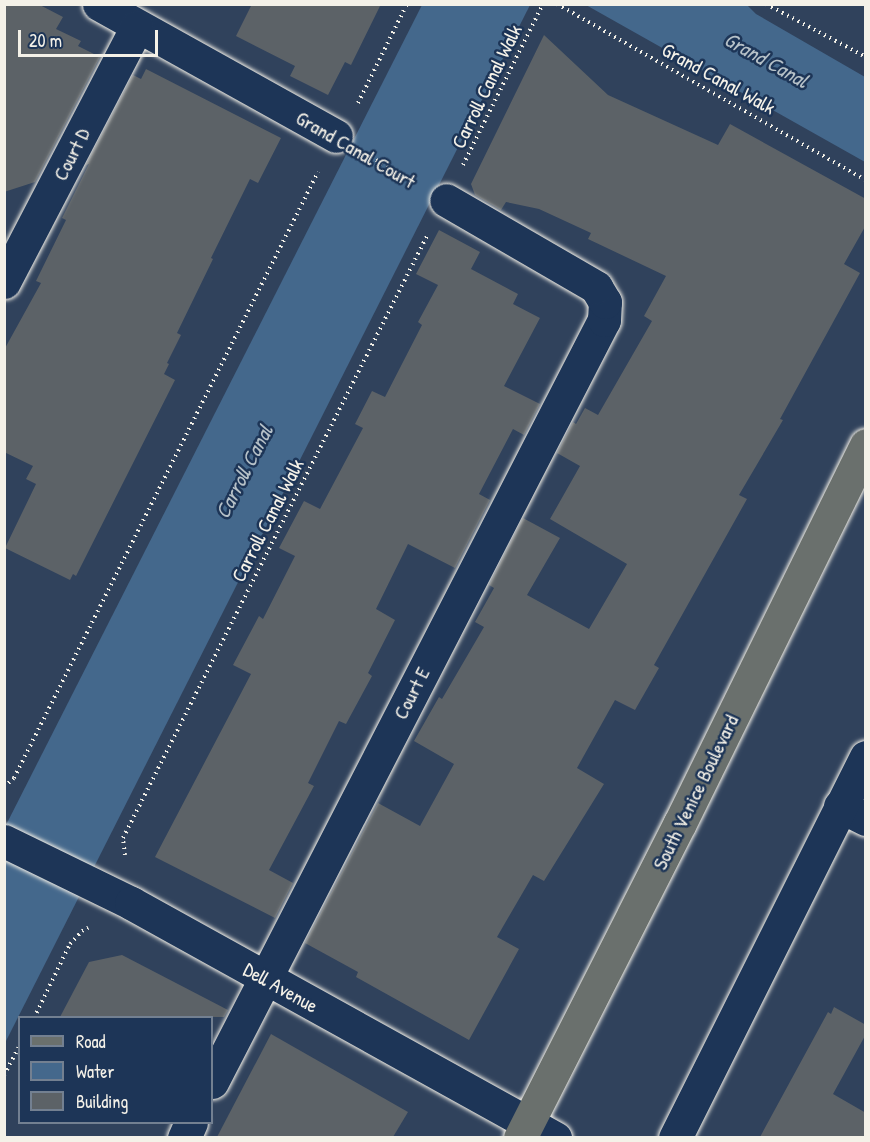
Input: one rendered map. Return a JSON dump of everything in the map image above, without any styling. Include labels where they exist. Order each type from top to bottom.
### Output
[{"type":"main road","name":"South Venice Boulevard","points":[[534,1132],[685,813],[866,445]]},
{"type":"street","name":"Grand Canal Court","points":[[99,4],[136,27],[336,136]]},
{"type":"street","name":"Court D","points":[[4,282],[136,27]]},
{"type":"street","name":"Court E","points":[[213,1080],[603,320],[605,302],[596,287],[446,200]]},
{"type":"street","points":[[675,1137],[853,813],[866,757]]},
{"type":"street","name":"Dell Avenue","points":[[4,841],[131,903],[534,1132]]},
{"type":"path","points":[[4,788],[14,778],[336,136],[354,111],[407,4]]},
{"type":"path","name":"Carroll Canal Walk","points":[[34,1016],[70,944],[82,931],[101,924],[118,925],[142,883],[126,862],[123,838],[543,4]]},
{"type":"path","name":"Grand Canal Walk","points":[[557,4],[866,180]]},
{"type":"path","points":[[766,4],[866,57]]},
{"type":"path","name":"Grand Canal Court","points":[[336,136],[446,200]]},
{"type":"path","points":[[4,1075],[18,1049]]},
{"type":"water","name":"Carroll Canal","points":[[422,5],[530,5],[5,1043],[5,827]]},
{"type":"water","name":"Grand Canal","points":[[586,5],[747,5],[756,14],[865,77],[865,162]]},
{"type":"building","points":[[4,4],[38,4],[63,17],[56,29],[81,41],[78,46],[100,57],[35,182],[4,192]]},
{"type":"building","points":[[252,4],[381,4],[351,65],[345,62],[328,95],[290,76],[295,66],[236,36]]},
{"type":"building","points":[[544,35],[608,95],[718,145],[730,124],[866,199],[866,225],[844,264],[860,273],[780,419],[783,420],[739,495],[747,499],[654,665],[659,668],[635,710],[615,700],[577,768],[604,784],[544,881],[533,875],[497,937],[519,949],[469,1040],[356,977],[358,972],[305,943],[378,803],[420,826],[454,764],[414,741],[439,697],[442,699],[484,627],[475,622],[494,588],[489,585],[523,518],[560,538],[527,595],[589,629],[627,564],[550,519],[580,466],[557,453],[573,422],[576,424],[585,408],[598,415],[652,321],[644,316],[666,276],[588,239],[591,233],[539,209],[506,202],[501,210],[475,195],[471,184]]},
{"type":"building","points":[[146,69],[281,138],[258,183],[250,179],[211,258],[213,259],[177,333],[181,335],[167,363],[169,364],[164,374],[175,380],[76,576],[73,574],[70,580],[5,548],[36,484],[26,479],[33,466],[4,452],[4,350],[41,283],[36,281],[66,220],[62,218],[89,164],[86,165],[133,75],[141,79]]},
{"type":"building","points":[[439,230],[480,252],[471,269],[518,294],[513,304],[540,318],[504,386],[540,404],[524,435],[513,429],[479,494],[490,500],[455,568],[408,544],[376,609],[395,620],[368,673],[372,676],[346,724],[339,721],[308,783],[314,786],[269,870],[293,883],[275,918],[155,857],[251,674],[233,665],[259,616],[263,619],[295,556],[279,548],[304,501],[320,509],[363,428],[355,424],[372,391],[385,397],[422,325],[418,322],[438,285],[416,274]]},
{"type":"building","points":[[122,955],[228,1010],[224,1017],[61,1016],[89,962]]},
{"type":"building","points":[[834,1007],[866,1025],[866,1034],[833,1094],[866,1113],[866,1137],[760,1137],[828,1012],[831,1014]]},
{"type":"building","points":[[271,1034],[408,1112],[393,1137],[217,1137]]}]
